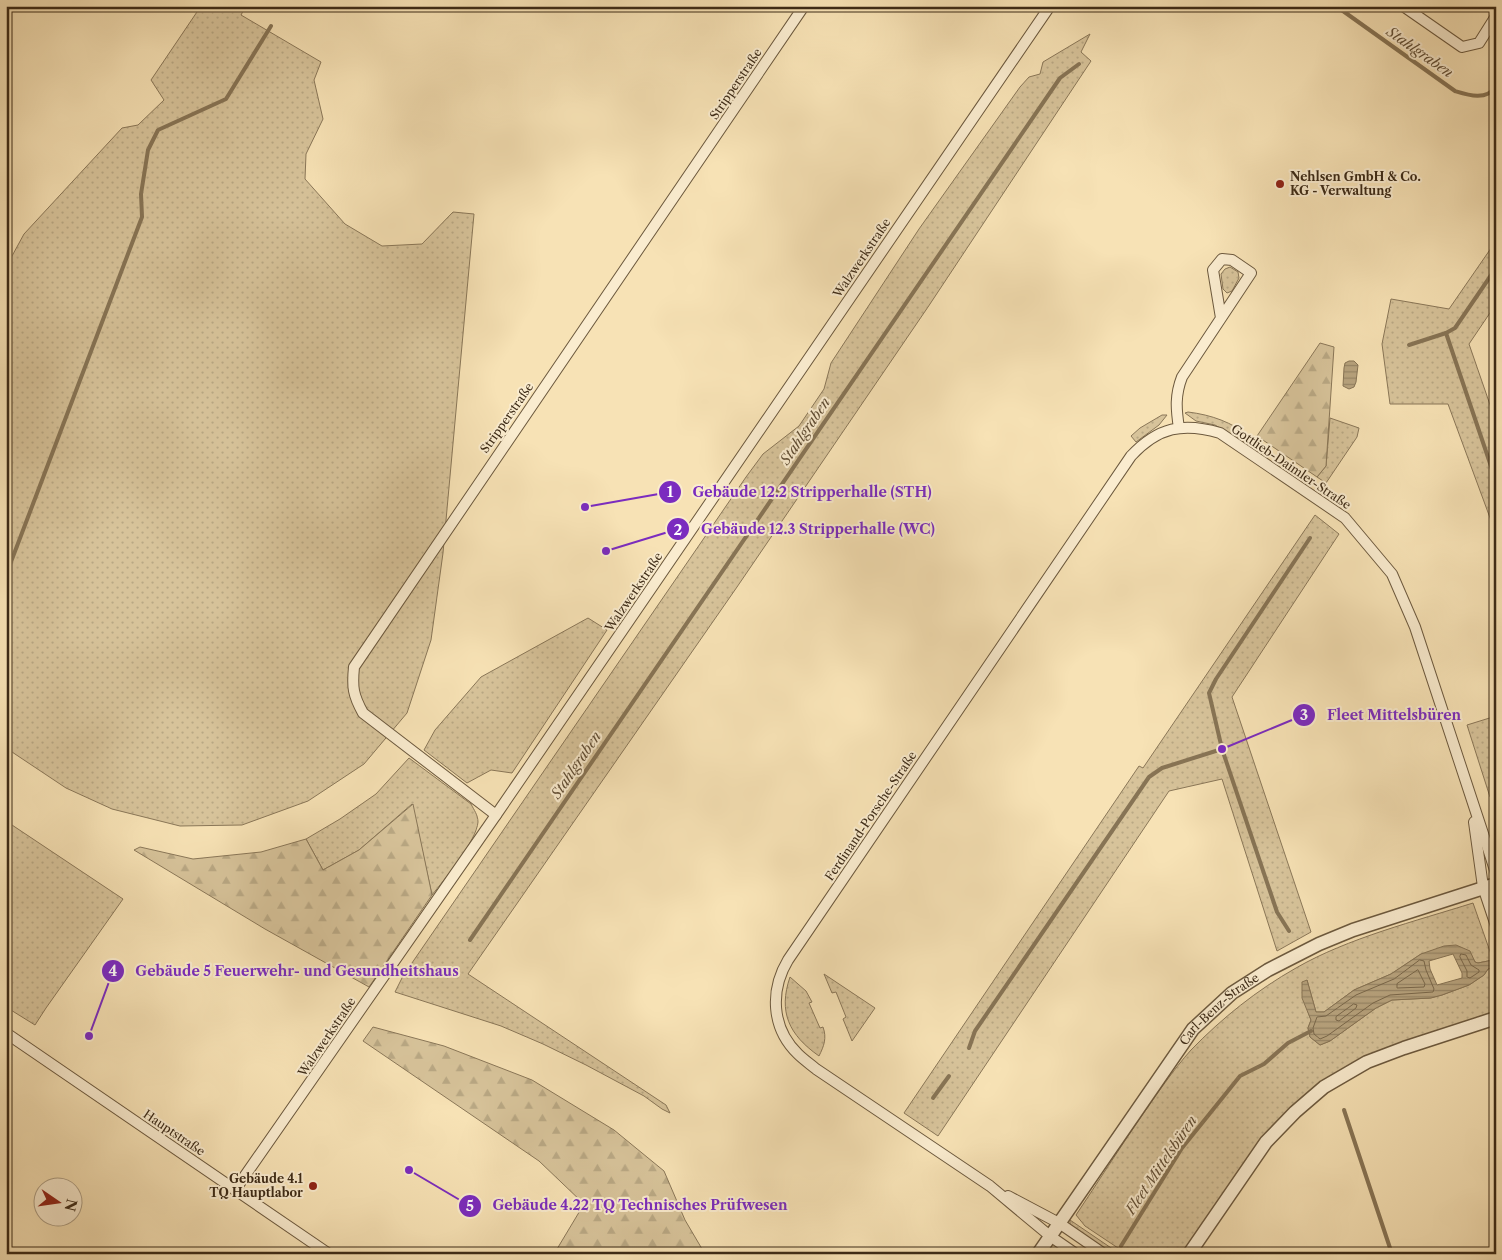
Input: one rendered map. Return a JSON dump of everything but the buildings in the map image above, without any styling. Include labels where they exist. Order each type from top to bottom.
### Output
[{"type":"street","name":"Stripperstraße","points":[[496,815],[363,713],[352,686],[354,667],[804,6]]},
{"type":"street","name":"Walzwerkstraße","points":[[235,1190],[496,815],[1050,6]]},
{"type":"street","points":[[1403,6],[1462,47],[1478,44],[1496,16]]},
{"type":"street","points":[[1179,428],[1176,412],[1177,390],[1182,377],[1222,318],[1251,273],[1232,260],[1222,259],[1213,270],[1222,318]]},
{"type":"street","name":"Gottlieb-Daimler-Straße","points":[[1179,428],[1204,428],[1220,434],[1279,472],[1344,518],[1392,574],[1415,627],[1496,873]]},
{"type":"street","name":"Ferdinand-Porsche-Straße","points":[[1104,1254],[1059,1223],[990,1186],[816,1069],[796,1053],[782,1032],[775,1004],[780,972],[1131,456],[1143,444],[1155,436],[1179,428]]},
{"type":"street","name":"Gottlieb-Daimler-Straße","points":[[1472,804],[1496,926]]},
{"type":"street","name":"Carl-Benz-Straße","points":[[1038,1254],[1193,1029],[1232,993],[1268,970],[1353,930],[1489,886]]},
{"type":"street","points":[[1189,1254],[1266,1142],[1295,1112],[1324,1087],[1367,1062],[1496,1018]]},
{"type":"street","name":"Hauptstraße","points":[[6,1033],[328,1254]]},
{"type":"street","name":"Ferdinand-Porsche-Straße","points":[[990,1186],[1050,1236],[1076,1254]]},
{"type":"green space","points":[[201,6],[246,6],[241,15],[321,62],[314,80],[323,119],[306,154],[305,179],[345,224],[382,246],[422,244],[453,212],[474,214],[443,553],[431,640],[407,713],[364,764],[308,801],[242,825],[180,826],[112,809],[66,788],[6,748],[6,267],[24,234],[122,128],[138,125],[164,100],[151,80]]},
{"type":"green space","points":[[1090,34],[1081,52],[1091,61],[928,307],[737,587],[468,974],[666,1105],[670,1113],[644,1096],[543,1044],[501,1026],[395,992],[403,976],[746,477],[763,454],[799,426],[824,389],[831,363],[919,229],[1020,87],[1029,77],[1040,74],[1043,62]]},
{"type":"green space","points":[[1496,241],[1496,304],[1469,344],[1496,422],[1496,534],[1448,404],[1390,404],[1382,344],[1391,299],[1449,309]]},
{"type":"green space","points":[[1230,267],[1238,272],[1239,278],[1232,291],[1227,293],[1223,289],[1221,274]]},
{"type":"green space","points":[[1320,343],[1334,347],[1326,466],[1317,477],[1257,436]]},
{"type":"green space","points":[[1188,412],[1221,420],[1251,437],[1245,443],[1215,425],[1196,421],[1185,413]]},
{"type":"green space","points":[[1162,415],[1167,415],[1159,425],[1136,442],[1131,436],[1140,428]]},
{"type":"green space","points":[[1330,418],[1359,428],[1357,437],[1326,483],[1317,477],[1326,466]]},
{"type":"green space","points":[[1315,515],[1339,534],[1232,697],[1311,932],[1277,951],[1222,779],[1169,791],[938,1136],[904,1113],[1139,766],[1143,768]]},
{"type":"green space","points":[[588,618],[607,630],[512,773],[491,770],[467,783],[424,750],[435,730],[481,677]]},
{"type":"green space","points":[[1496,716],[1496,794],[1490,797],[1467,725]]},
{"type":"green space","points":[[409,758],[471,804],[476,813],[478,822],[472,839],[444,880],[432,895],[412,804],[359,850],[323,870],[306,839],[340,819],[376,794]]},
{"type":"green space","points":[[413,804],[432,895],[369,987],[265,929],[134,850],[140,847],[193,859],[261,852],[306,839],[323,870],[359,850]]},
{"type":"green space","points":[[6,821],[123,899],[35,1025],[6,1007]]},
{"type":"green space","points":[[1473,903],[1493,960],[1475,962],[1469,951],[1421,954],[1391,974],[1354,990],[1324,1012],[1316,1012],[1307,980],[1308,1012],[1311,1020],[1308,1028],[1310,1037],[1320,1045],[1330,1041],[1376,1008],[1392,1000],[1430,998],[1442,995],[1469,985],[1484,975],[1488,969],[1495,967],[1496,1012],[1315,1088],[1183,1254],[1127,1254],[1085,1226],[1076,1215],[1165,1082],[1191,1050],[1240,1005],[1316,957],[1383,931]]},
{"type":"green space","points":[[824,974],[875,1008],[852,1041],[843,1019],[846,1017],[836,992],[832,993]]},
{"type":"green space","points":[[790,977],[806,991],[812,1002],[809,1003],[820,1028],[823,1027],[825,1035],[819,1056],[800,1040],[789,1022],[785,1001]]},
{"type":"green space","points":[[373,1027],[444,1046],[532,1080],[614,1130],[664,1171],[685,1220],[705,1254],[554,1254],[584,1204],[539,1161],[363,1041]]},
{"type":"green space","points":[[1070,1220],[1120,1254],[1112,1254],[1072,1226]]},
{"type":"water","points":[[1354,361],[1358,365],[1356,382],[1354,387],[1349,389],[1343,386],[1345,363]]},
{"type":"water","points":[[1456,945],[1470,951],[1475,962],[1478,963],[1493,960],[1495,967],[1488,969],[1484,975],[1469,985],[1442,995],[1431,998],[1392,1000],[1376,1008],[1330,1041],[1320,1045],[1310,1037],[1308,1028],[1311,1020],[1302,998],[1302,982],[1307,980],[1316,1012],[1324,1012],[1354,990],[1391,974],[1421,954],[1444,946]],"holes":[[[1453,954],[1462,973],[1462,978],[1437,985],[1430,969],[1429,961]]]},
{"type":"waterway","name":"Stahlgraben","points":[[1336,6],[1455,91],[1477,96],[1487,94],[1496,87]]},
{"type":"waterway","points":[[6,575],[142,217],[141,194],[148,150],[158,130],[226,99],[271,26]]},
{"type":"waterway","name":"Stahlgraben","points":[[470,940],[1060,78],[1079,64]]},
{"type":"waterway","name":"Fleet Mittelsbüren","points":[[1409,345],[1446,333],[1455,328],[1496,268]]},
{"type":"waterway","name":"Fleet Mittelsbüren","points":[[1446,333],[1496,481]]},
{"type":"waterway","name":"Fleet Mittelsbüren","points":[[1289,931],[1277,912],[1222,749],[1209,693],[1216,679],[1310,538]]},
{"type":"waterway","name":"Fleet Mittelsbüren","points":[[969,1048],[975,1031],[1149,777],[1162,768],[1222,749]]},
{"type":"waterway","name":"Fleet Mittelsbüren","points":[[1121,1246],[1182,1148],[1240,1076],[1264,1064],[1288,1043],[1311,1031]]},
{"type":"waterway","name":"Fleet Mittelsbüren","points":[[933,1098],[949,1076]]},
{"type":"waterway","name":"Fleet Mittelsbüren","points":[[1344,1110],[1392,1254]]},
{"type":"place","name":"Nehlsen GmbH & Co. KG - Verwaltung","points":[[1280,184]]},
{"type":"place","name":"Gebäude 12.2 Stripperhalle (STH)","points":[[585,507]]},
{"type":"place","name":"Gebäude 12.3 Stripperhalle (WC)","points":[[606,551]]},
{"type":"place","name":"Fleet Mittelsbüren","points":[[1222,749]]},
{"type":"place","name":"Gebäude 5 Feuerwehr- und Gesundheitshaus","points":[[89,1036]]},
{"type":"place","name":"Gebäude 4.22 TQ Technisches Prüfwesen","points":[[409,1170]]},
{"type":"place","name":"Gebäude 4.1 TQ Hauptlabor","points":[[313,1186]]}]
